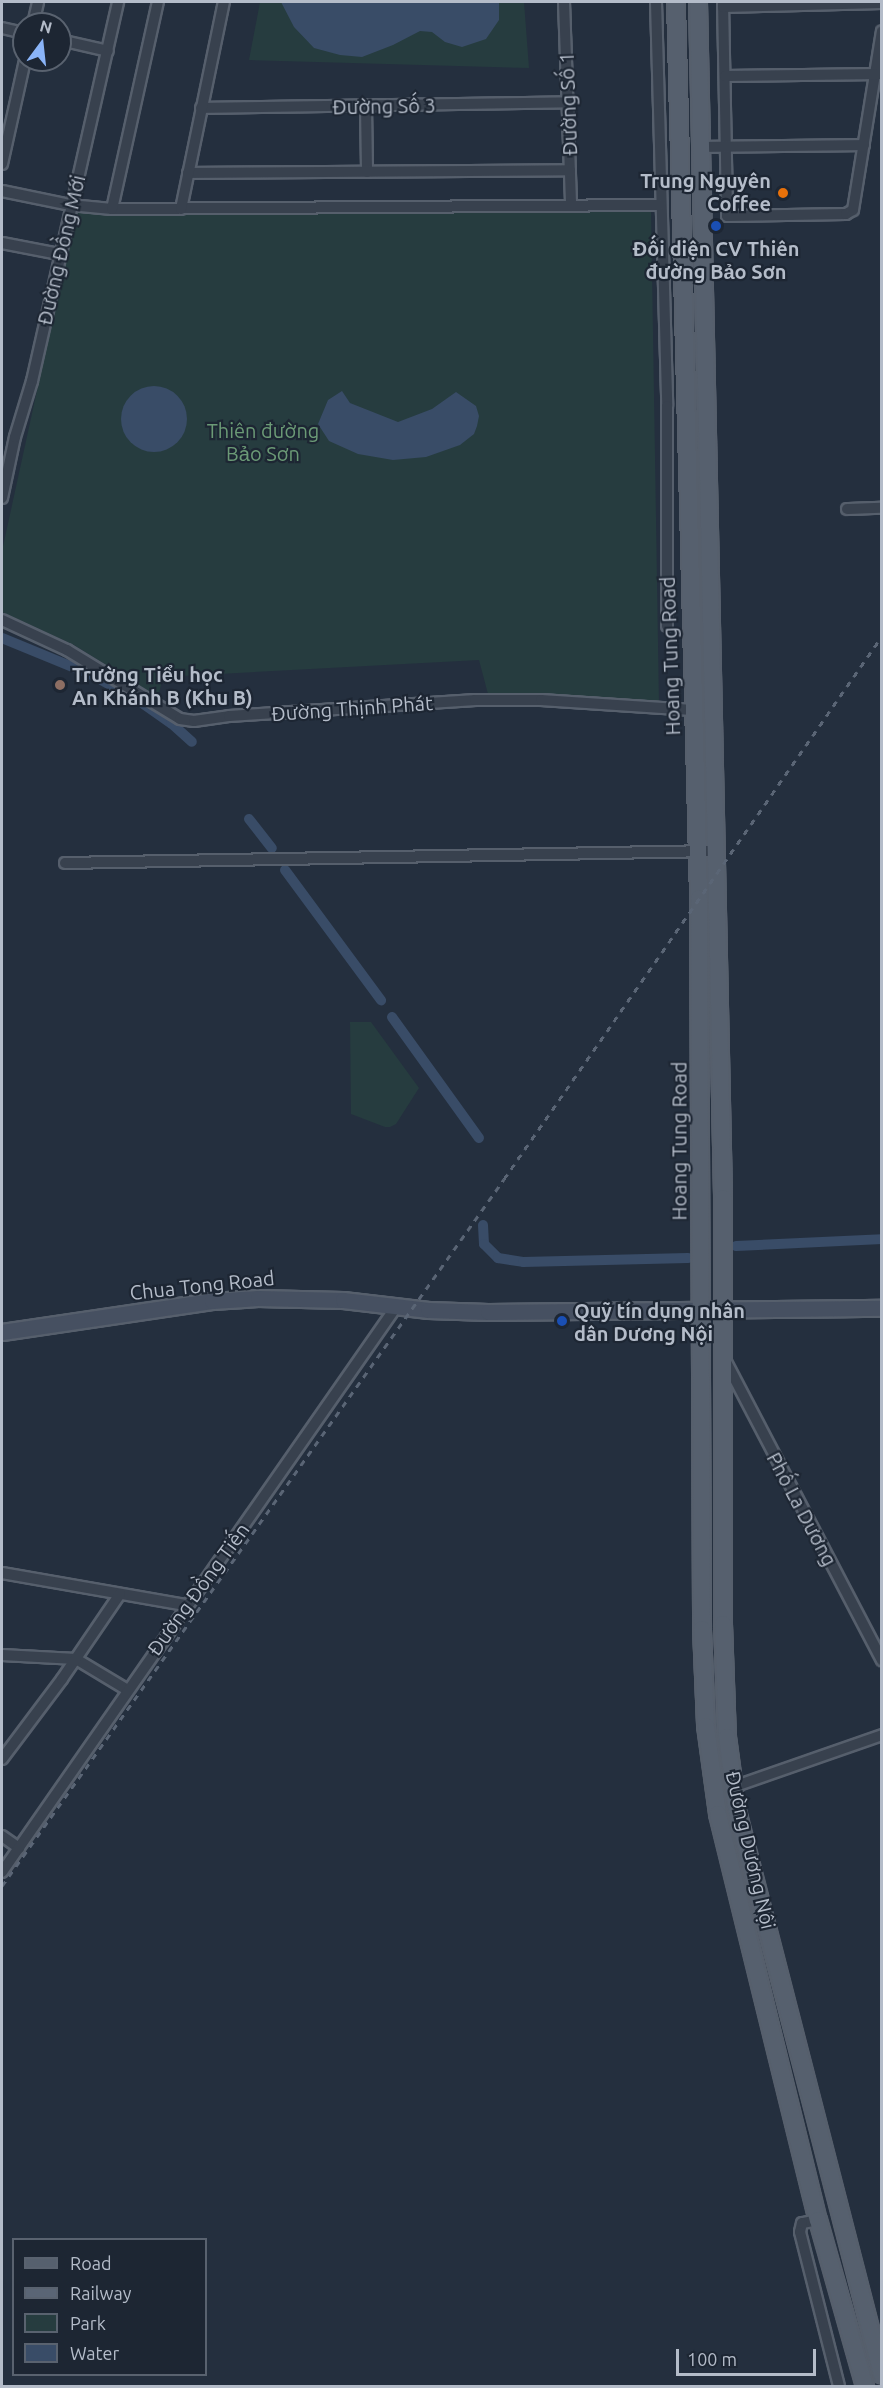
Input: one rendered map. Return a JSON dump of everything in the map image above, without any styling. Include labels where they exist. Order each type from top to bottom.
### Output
[{"type":"main road","name":"Hoang Tung Road","points":[[676,2],[696,851],[700,1308]]},
{"type":"main road","points":[[698,2],[713,621],[724,1308]]},
{"type":"main road","points":[[686,437],[708,435]]},
{"type":"main road","points":[[690,623],[713,621]]},
{"type":"main road","name":"Chua Tong Road","points":[[2,1332],[212,1301],[258,1298],[344,1300],[396,1307],[488,1312],[700,1308],[882,1308]]},
{"type":"main road","name":"Đường Dương Nội","points":[[700,1308],[702,1629],[706,1726],[714,1793],[818,2220],[865,2386]]},
{"type":"main road","name":"Đường Dương Nội","points":[[724,1308],[724,1699],[733,1787],[882,2375]]},
{"type":"main road","points":[[714,1793],[733,1787]]},
{"type":"street","name":"Đường Đồng Mới","points":[[2,498],[15,437],[32,381],[70,205],[118,2]]},
{"type":"street","points":[[112,209],[158,2]]},
{"type":"street","points":[[181,209],[224,2]]},
{"type":"street","name":"Đường Số 1","points":[[564,2],[572,206]]},
{"type":"street","points":[[656,2],[667,412],[667,626]]},
{"type":"street","points":[[882,3],[723,4],[727,216],[850,212],[854,207],[878,74],[882,31]]},
{"type":"street","points":[[72,43],[108,51]]},
{"type":"street","points":[[2,164],[22,72]]},
{"type":"street","points":[[724,76],[878,74]]},
{"type":"street","name":"Đường Số 3","points":[[201,108],[568,102]]},
{"type":"street","points":[[366,106],[367,172]]},
{"type":"street","points":[[702,147],[864,144]]},
{"type":"street","points":[[188,173],[570,170]]},
{"type":"street","points":[[2,191],[70,205],[112,209],[661,205]]},
{"type":"street","points":[[2,243],[59,254]]},
{"type":"street","points":[[667,412],[685,411]]},
{"type":"street","points":[[2,435],[15,437]]},
{"type":"street","points":[[847,509],[882,508]]},
{"type":"street","name":"Đường Thịnh Phát","points":[[2,620],[67,650],[143,704],[180,719],[194,721],[229,716],[475,700],[542,700],[693,710]]},
{"type":"street","points":[[65,863],[716,851]]},
{"type":"street","name":"Đường Đồng Tiến","points":[[2,1872],[126,1689],[185,1605],[238,1536],[287,1460],[396,1307]]},
{"type":"street","name":"Phố La Dương","points":[[723,1357],[882,1660]]},
{"type":"street","points":[[2,1573],[185,1605]]},
{"type":"street","points":[[2,1759],[76,1659],[120,1594]]},
{"type":"street","points":[[2,1654],[76,1659],[126,1689]]},
{"type":"street","points":[[733,1787],[882,1736]]},
{"type":"street","points":[[2,1836],[19,1848]]},
{"type":"street","points":[[818,2220],[802,2223],[800,2232],[839,2386]]},
{"type":"green space","points":[[260,2],[524,2],[529,68],[249,60]]},
{"type":"green space","name":"Thiên đường Bảo Sơn","points":[[651,209],[659,705],[488,694],[479,660],[163,677],[158,697],[74,645],[2,612],[2,551],[76,212]]},
{"type":"green space","points":[[350,1022],[371,1022],[419,1088],[396,1124],[390,1127],[351,1114]]},
{"type":"water","points":[[281,2],[499,2],[499,20],[486,39],[462,47],[445,42],[432,32],[420,31],[362,57],[340,55],[314,48],[294,27]]},
{"type":"water","points":[[154,386],[167,389],[177,396],[184,406],[187,419],[184,432],[177,442],[167,449],[154,452],[141,449],[131,442],[124,432],[121,419],[124,406],[131,396],[141,389]]},
{"type":"water","points":[[342,391],[350,403],[398,422],[432,409],[456,392],[476,406],[479,416],[477,426],[474,434],[460,445],[426,457],[393,460],[358,454],[329,441],[318,424],[328,400]]},
{"type":"waterway","points":[[2,638],[92,675],[139,701],[171,723],[192,742]]},
{"type":"waterway","points":[[249,819],[272,848]]},
{"type":"waterway","points":[[285,870],[381,1000]]},
{"type":"waterway","points":[[392,1017],[479,1138]]},
{"type":"waterway","points":[[483,1225],[484,1244],[498,1258],[523,1262],[688,1258]]},
{"type":"waterway","points":[[736,1246],[882,1239]]},
{"type":"railway","points":[[2,1886],[504,1179],[882,636]]},
{"type":"place","name":"Trung Nguyên Coffee","points":[[783,193]]},
{"type":"place","name":"Đối diện CV Thiên đường Bảo Sơn","points":[[716,226]]},
{"type":"place","name":"Trường Tiểu học An Khánh B (Khu B)","points":[[60,685]]},
{"type":"place","name":"Quỹ tín dụng nhân dân Dương Nội","points":[[562,1321]]}]
